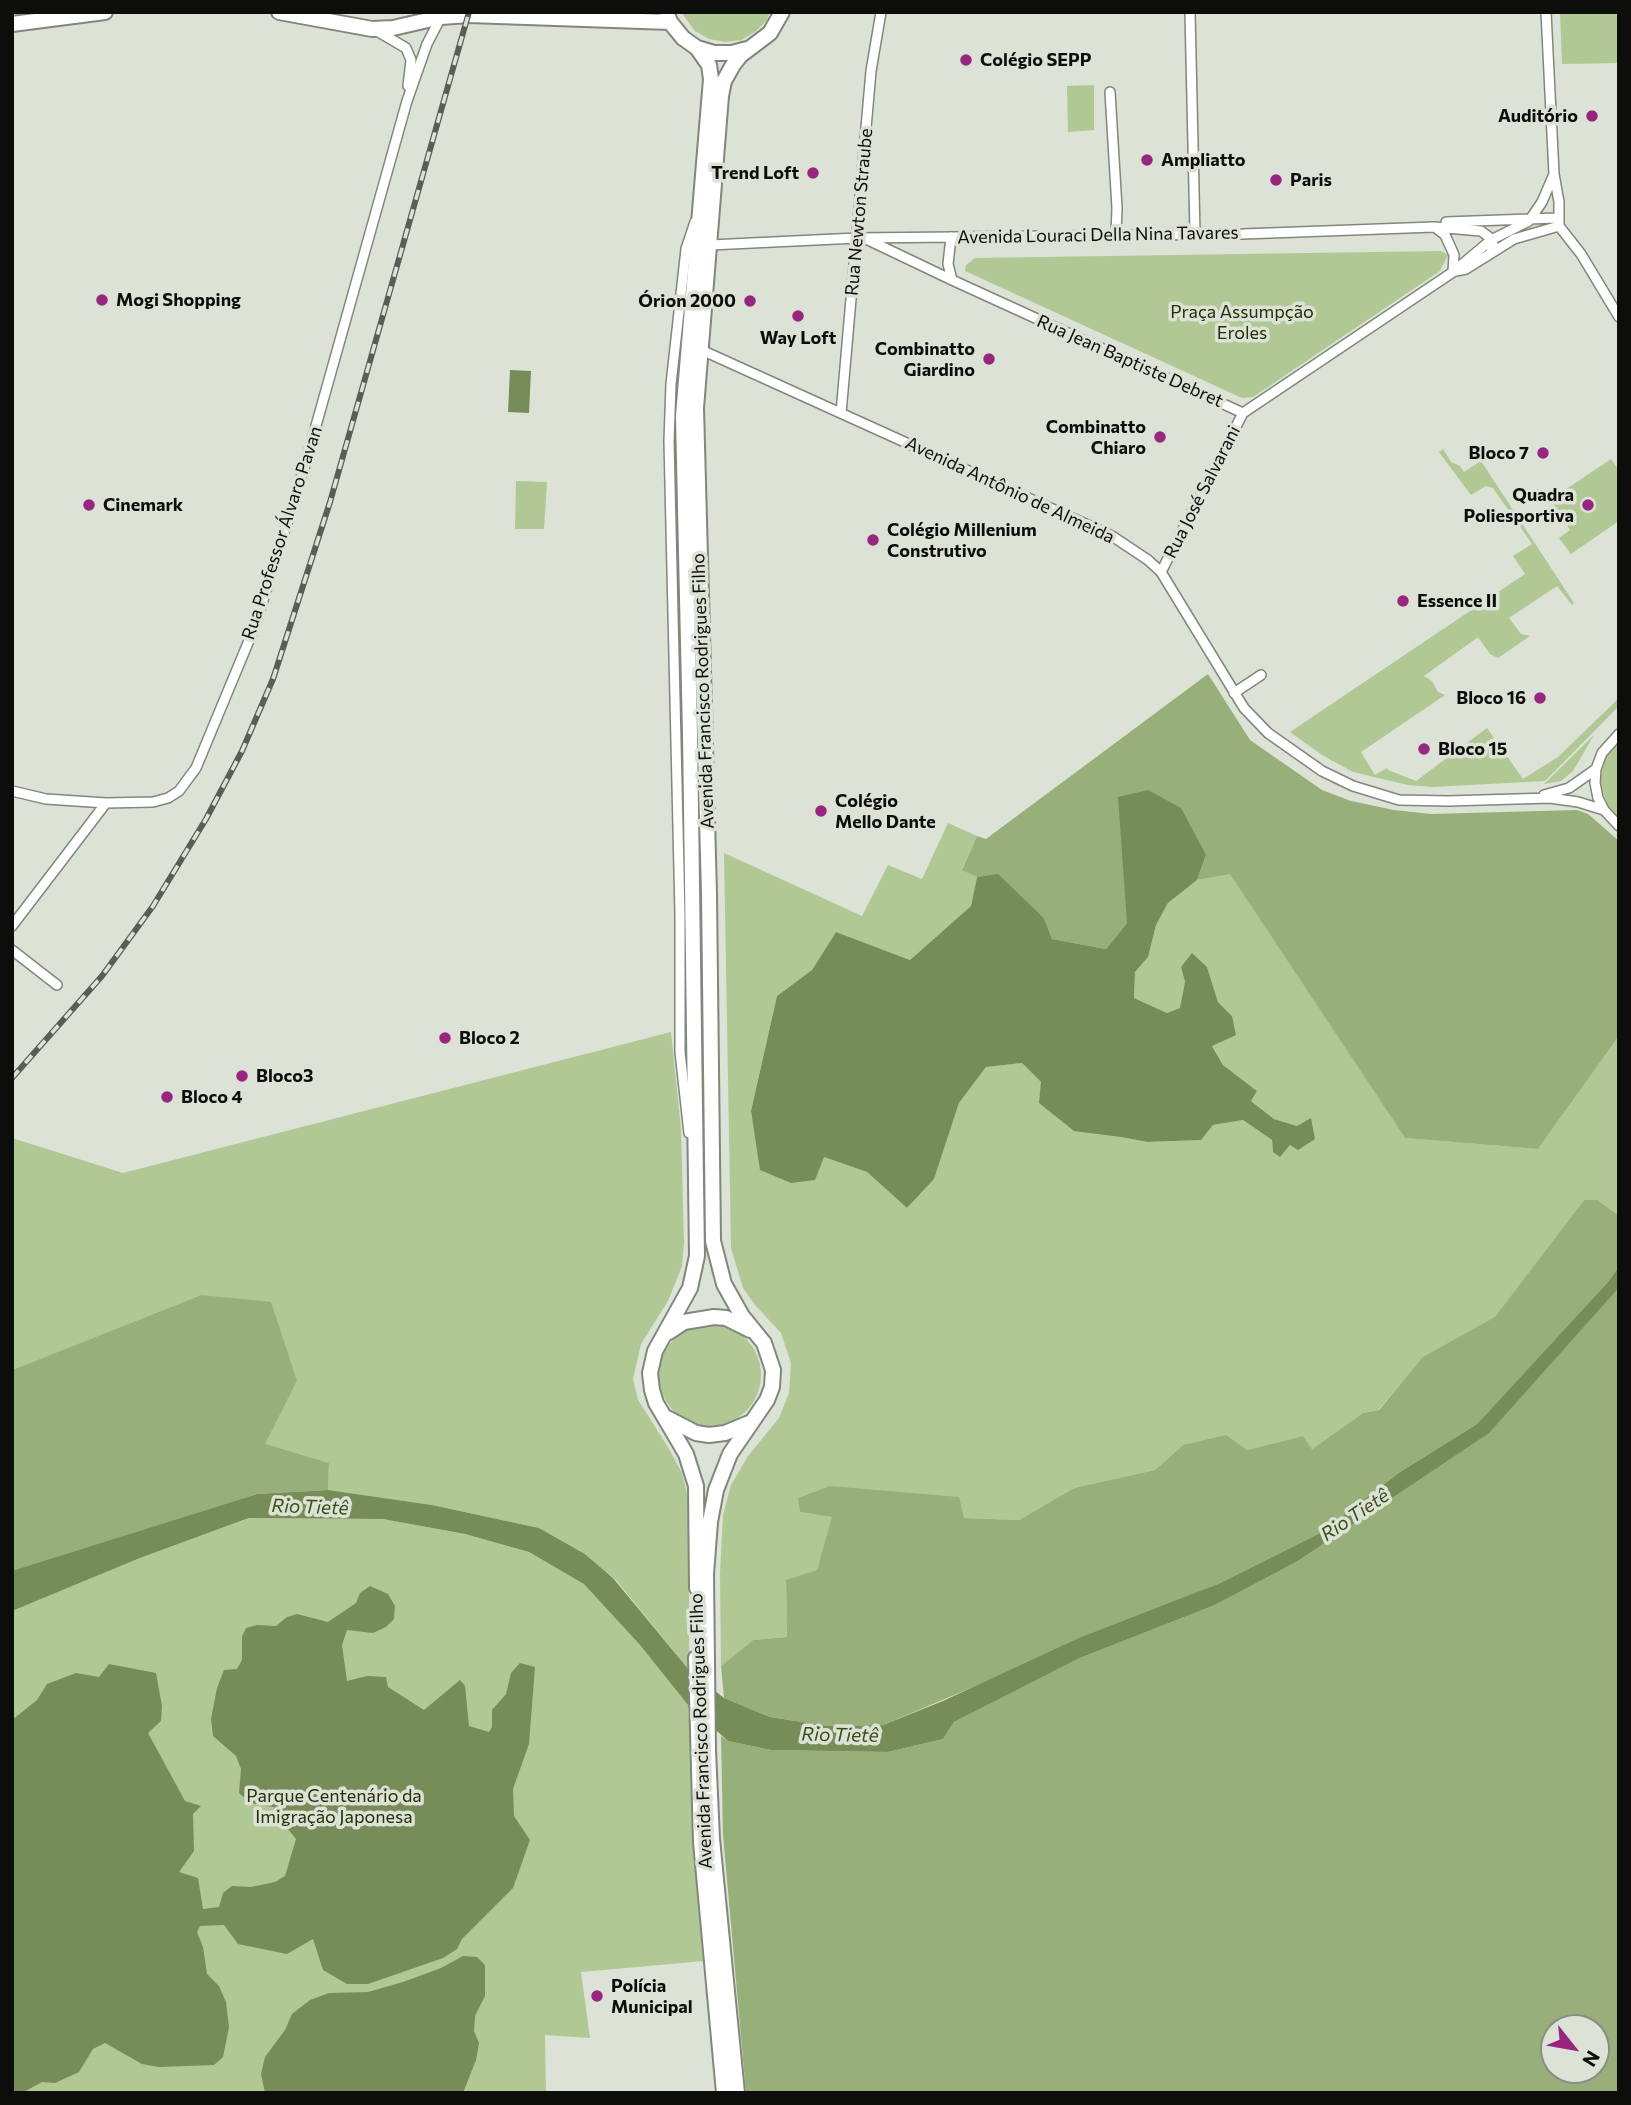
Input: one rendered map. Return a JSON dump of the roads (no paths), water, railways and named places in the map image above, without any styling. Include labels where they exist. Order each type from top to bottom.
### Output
[{"type":"main road","points":[[12,24],[105,12]]},
{"type":"main road","points":[[279,12],[372,29],[469,15],[668,17]]},
{"type":"main road","points":[[353,26],[362,22],[368,12]]},
{"type":"main road","points":[[781,15],[795,12]]},
{"type":"main road","name":"Avenida Francisco Rodrigues Filho","points":[[724,2093],[701,1842],[703,1751],[696,1486],[686,1454],[656,1403],[650,1373],[654,1351],[691,1288],[697,1256],[683,416],[710,245],[724,81],[733,65],[748,48],[770,33],[781,15]]},
{"type":"main road","name":"Avenida Francisco Rodrigues Filho","points":[[668,17],[683,38],[698,48],[709,65],[711,79],[700,207],[694,347],[709,894],[713,1241],[724,1284],[754,1332],[764,1343],[773,1370],[769,1394],[760,1412],[730,1454],[716,1490],[710,1522],[701,1653]]},
{"type":"main road","points":[[698,48],[714,53],[732,53],[748,48]]},
{"type":"main road","points":[[663,1338],[684,1322],[714,1317],[726,1318],[754,1332]]},
{"type":"main road","points":[[666,1418],[696,1433],[709,1435],[738,1430],[752,1421]]},
{"type":"main road","name":"Avenida Francisco Rodrigues Filho","points":[[703,1751],[737,2093]]},
{"type":"street","name":"Rua Newton Straube","points":[[841,413],[861,238],[871,71],[881,12]]},
{"type":"street","points":[[1190,12],[1195,234]]},
{"type":"street","points":[[1546,12],[1554,174],[1559,202],[1558,222],[1619,317]]},
{"type":"street","name":"Rua Professor Álvaro Pavan","points":[[12,791],[46,799],[106,803],[153,802],[168,798],[179,791],[196,768],[255,626],[278,556],[407,101],[427,44],[441,17]]},
{"type":"street","name":"Rua Professor Álvaro Pavan","points":[[372,29],[402,44],[410,55],[407,101]]},
{"type":"street","points":[[1110,92],[1117,208],[1116,235]]},
{"type":"street","points":[[1529,221],[1542,202],[1554,174]]},
{"type":"street","points":[[697,1228],[680,1052],[680,914],[668,441],[671,384],[686,249],[700,207]]},
{"type":"street","name":"Rua Jean Baptiste Debret","points":[[861,238],[1243,413],[1453,272],[1491,240],[1529,221]]},
{"type":"street","name":"Rua Jean Baptiste Debret","points":[[1434,227],[1445,222],[1558,222]]},
{"type":"street","name":"Rua Jean Baptiste Debret","points":[[1453,272],[1466,269],[1514,239],[1558,222]]},
{"type":"street","name":"Avenida Louraci Della Nina Tavares","points":[[710,245],[861,238],[1195,234],[1434,227]]},
{"type":"street","points":[[1434,227],[1481,231],[1493,244],[1491,253]]},
{"type":"street","points":[[1434,227],[1446,235],[1454,255],[1453,272]]},
{"type":"street","points":[[951,237],[948,264],[952,280]]},
{"type":"street","name":"Avenida Antônio de Almeida","points":[[694,347],[1112,536],[1161,572],[1244,708],[1268,733],[1322,771],[1375,794],[1399,800],[1532,797],[1564,799],[1604,810]]},
{"type":"street","name":"Rua José Salvarani","points":[[1161,572],[1243,413]]},
{"type":"street","points":[[1234,693],[1261,675]]},
{"type":"street","name":"Avenida Antônio de Almeida","points":[[1532,797],[1569,788],[1597,769],[1602,752],[1619,734]]},
{"type":"street","points":[[1597,769],[1597,790],[1604,810],[1619,826]]},
{"type":"street","points":[[12,926],[106,803]]},
{"type":"street","points":[[12,950],[57,985]]},
{"type":"water","points":[[510,370],[531,371],[529,413],[508,412]]},
{"type":"water","points":[[1148,790],[1181,808],[1206,855],[1197,880],[1168,903],[1156,925],[1148,957],[1135,972],[1134,998],[1167,1013],[1180,1008],[1185,982],[1181,967],[1192,953],[1207,967],[1218,1002],[1232,1016],[1236,1035],[1212,1046],[1223,1065],[1257,1091],[1251,1101],[1274,1119],[1297,1126],[1311,1118],[1315,1139],[1298,1150],[1290,1145],[1280,1157],[1273,1152],[1272,1140],[1243,1120],[1213,1125],[1201,1140],[1147,1142],[1074,1131],[1039,1103],[1041,1082],[1022,1063],[986,1067],[959,1103],[934,1179],[907,1208],[867,1172],[824,1157],[815,1180],[791,1183],[760,1170],[751,1111],[777,996],[812,970],[836,932],[910,960],[971,906],[977,877],[998,874],[1044,918],[1052,939],[1106,949],[1127,923],[1118,797]]},
{"type":"water","name":"Rio Tietê","points":[[1619,1267],[1619,1286],[1615,1292],[1489,1433],[1298,1561],[1215,1605],[1080,1658],[954,1722],[943,1739],[888,1752],[771,1750],[728,1741],[688,1705],[640,1645],[584,1584],[529,1552],[465,1534],[383,1519],[249,1518],[140,1558],[12,1611],[12,1571],[257,1494],[328,1490],[432,1505],[539,1528],[585,1554],[613,1578],[689,1670],[724,1698],[770,1717],[828,1726],[883,1725],[943,1701],[1079,1638],[1218,1584],[1320,1533],[1400,1472],[1477,1424]]},
{"type":"water","points":[[370,1586],[388,1594],[395,1606],[394,1619],[386,1627],[373,1633],[347,1630],[342,1645],[347,1681],[367,1676],[386,1677],[388,1687],[424,1710],[460,1680],[465,1686],[469,1726],[489,1732],[492,1727],[492,1710],[506,1694],[511,1673],[520,1663],[535,1667],[529,1744],[513,1789],[514,1816],[530,1840],[513,1888],[462,1939],[457,1949],[443,1958],[368,1984],[347,1984],[323,1970],[313,1939],[287,1954],[238,1944],[224,1925],[200,1926],[197,1932],[203,1947],[207,1974],[219,1986],[226,2002],[229,2027],[223,2057],[214,2065],[159,2067],[142,2064],[105,2043],[93,2049],[79,2072],[55,2083],[42,2082],[22,2093],[12,2093],[12,1720],[37,1700],[47,1684],[76,1673],[99,1677],[109,1664],[156,1673],[162,1706],[161,1721],[148,1733],[185,1801],[201,1806],[193,1814],[194,1851],[179,1872],[198,1878],[203,1909],[219,1907],[223,1893],[232,1886],[251,1887],[275,1882],[285,1876],[296,1839],[287,1828],[288,1815],[278,1808],[251,1803],[239,1793],[241,1769],[236,1756],[213,1736],[211,1719],[217,1688],[224,1670],[237,1669],[242,1660],[242,1637],[246,1628],[257,1625],[276,1626],[287,1617],[297,1614],[328,1622],[356,1603],[360,1593]]},
{"type":"water","points":[[463,1956],[477,1957],[485,1965],[485,1996],[475,2016],[474,2031],[479,2043],[476,2060],[463,2093],[265,2093],[261,2074],[265,2057],[285,2030],[292,2014],[310,2000],[329,1993],[368,1992],[403,1982],[441,1968]]},
{"type":"railway","points":[[12,1078],[102,976],[153,906],[206,819],[242,751],[273,679],[330,502],[469,12]]},
{"type":"place","name":"Colégio SEPP","points":[[966,60]]},
{"type":"place","name":"Auditório","points":[[1592,116]]},
{"type":"place","name":"Ampliatto","points":[[1147,160]]},
{"type":"place","name":"Trend Loft","points":[[813,173]]},
{"type":"place","name":"Paris","points":[[1276,180]]},
{"type":"place","name":"Mogi Shopping","points":[[102,300]]},
{"type":"place","name":"Órion 2000","points":[[750,301]]},
{"type":"place","name":"Way Loft","points":[[798,316]]},
{"type":"place","name":"Combinatto Giardino","points":[[989,359]]},
{"type":"place","name":"Combinatto Chiaro","points":[[1160,437]]},
{"type":"place","name":"Bloco 7","points":[[1543,453]]},
{"type":"place","name":"Cinemark","points":[[89,505]]},
{"type":"place","name":"Quadra Poliesportiva","points":[[1588,505]]},
{"type":"place","name":"Colégio Millenium Construtivo","points":[[873,540]]},
{"type":"place","name":"Essence II","points":[[1403,601]]},
{"type":"place","name":"Bloco 16","points":[[1540,698]]},
{"type":"place","name":"Bloco 15","points":[[1424,749]]},
{"type":"place","name":"Colégio Mello Dante","points":[[821,811]]},
{"type":"place","name":"Bloco 2","points":[[445,1038]]},
{"type":"place","name":"Bloco3","points":[[242,1076]]},
{"type":"place","name":"Bloco 4","points":[[167,1097]]},
{"type":"place","name":"Polícia Municipal","points":[[597,1996]]},
{"type":"park label","name":"Praça Assumpção Eroles","points":[[1242,322]]},
{"type":"park label","name":"Parque Centenário da Imigração Japonesa","points":[[334,1806]]}]
